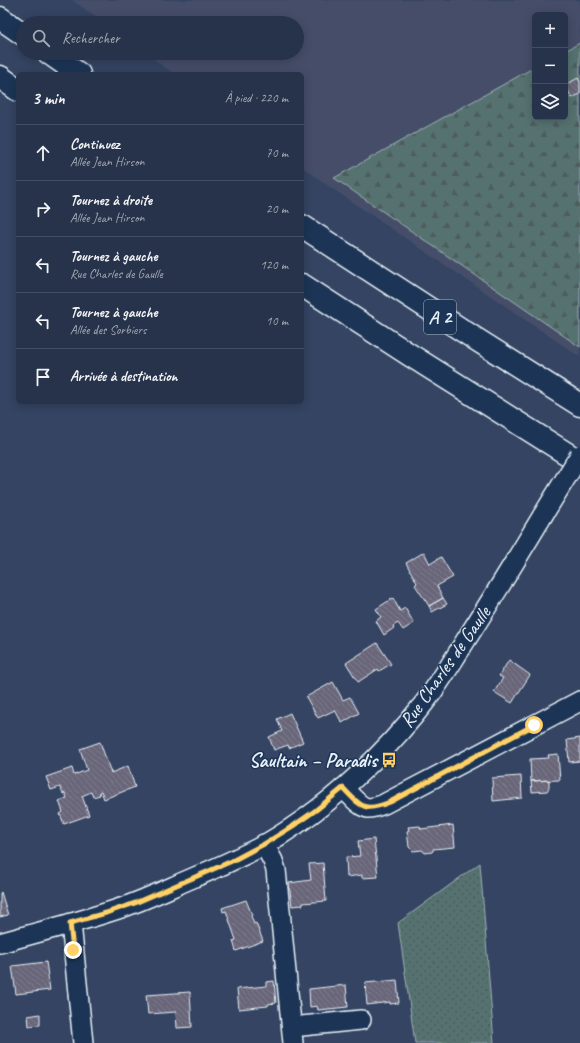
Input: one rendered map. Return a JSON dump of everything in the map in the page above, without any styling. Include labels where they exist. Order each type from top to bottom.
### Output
[{"type":"highway","points":[[0,18],[16,29]]},
{"type":"highway","points":[[59,60],[76,72]]},
{"type":"highway","points":[[0,77],[16,89]]},
{"type":"highway","name":"A 2","points":[[304,227],[580,405]]},
{"type":"highway","name":"A 2","points":[[304,285],[580,462]]},
{"type":"street","name":"Rue Charles de Gaulle","points":[[0,943],[106,913],[135,903],[221,866],[264,844],[304,818],[343,788],[390,743],[430,696],[487,607],[580,455]]},
{"type":"street","points":[[343,788],[363,806],[368,808],[373,808],[384,804],[580,701]]},
{"type":"street","points":[[264,844],[276,870],[292,1035],[361,1020]]},
{"type":"street","points":[[70,923],[83,1043]]},
{"type":"shaded area","points":[[72,0],[580,0],[580,357],[304,168],[304,72],[171,72],[155,60],[304,60],[304,16],[94,16]]},
{"type":"green space","points":[[580,43],[580,347],[334,178],[532,69],[532,120],[568,120],[568,49]]},
{"type":"green space","points":[[480,863],[494,1043],[415,1043],[398,923]]},
{"type":"building","points":[[578,78],[580,82],[580,94],[572,98],[568,91],[568,83]]},
{"type":"building","points":[[424,552],[430,564],[441,557],[453,577],[437,586],[443,598],[429,606],[415,585],[417,583],[406,563]]},
{"type":"building","points":[[393,598],[400,611],[405,608],[414,623],[403,630],[398,623],[384,635],[376,621],[381,617],[376,609]]},
{"type":"building","points":[[443,598],[447,604],[432,612],[429,606]]},
{"type":"building","points":[[377,643],[391,664],[379,671],[378,669],[358,682],[346,663]]},
{"type":"building","points":[[509,660],[530,675],[512,703],[494,692],[503,678],[499,676]]},
{"type":"building","points":[[333,682],[343,700],[350,697],[359,713],[342,723],[335,710],[318,718],[306,697]]},
{"type":"building","points":[[290,713],[303,742],[289,748],[288,745],[274,750],[269,737],[282,731],[277,719]]},
{"type":"building","points":[[580,738],[580,761],[569,762],[567,740]]},
{"type":"building","points":[[100,742],[111,773],[128,766],[135,787],[104,799],[101,791],[99,792],[100,795],[93,797],[91,792],[82,796],[89,815],[64,824],[60,814],[63,812],[59,801],[67,798],[65,793],[63,794],[60,787],[51,790],[46,777],[72,768],[74,775],[87,770],[80,749]]},
{"type":"building","points":[[558,754],[560,780],[531,781],[530,759],[549,758],[548,755]]},
{"type":"building","points":[[521,776],[522,798],[493,801],[492,778]]},
{"type":"building","points":[[549,780],[549,788],[547,791],[532,792],[531,781]]},
{"type":"building","points":[[453,825],[455,847],[433,849],[432,852],[425,853],[422,850],[413,851],[409,847],[408,827],[420,826],[421,829]]},
{"type":"building","points":[[374,839],[378,877],[362,878],[362,875],[347,877],[346,857],[360,856],[358,841]]},
{"type":"building","points":[[323,863],[326,901],[303,903],[303,905],[292,906],[289,883],[311,880],[309,864]]},
{"type":"building","points":[[1,892],[8,915],[0,917],[0,893]]},
{"type":"building","points":[[246,900],[254,924],[256,923],[263,941],[236,951],[233,941],[236,940],[226,911],[223,912],[222,908]]},
{"type":"building","points":[[46,962],[50,990],[16,994],[12,966]]},
{"type":"building","points":[[397,980],[399,1003],[390,1004],[390,1002],[367,1005],[365,983]]},
{"type":"building","points":[[274,981],[276,1003],[268,1004],[268,1006],[239,1009],[237,989],[266,986],[266,982]]},
{"type":"building","points":[[346,985],[348,1007],[318,1010],[317,1006],[310,1007],[309,989]]},
{"type":"building","points":[[190,992],[192,1027],[177,1028],[176,1012],[148,1014],[146,995]]},
{"type":"building","points":[[40,1014],[40,1025],[29,1026],[28,1016]]},
{"type":"place","name":"Saultain – Paradis","points":[[389,760]]},
{"type":"route","points":[[73,950],[70,923],[135,903],[232,861],[293,826],[343,788],[363,806],[373,808],[390,802],[534,725]]}]
